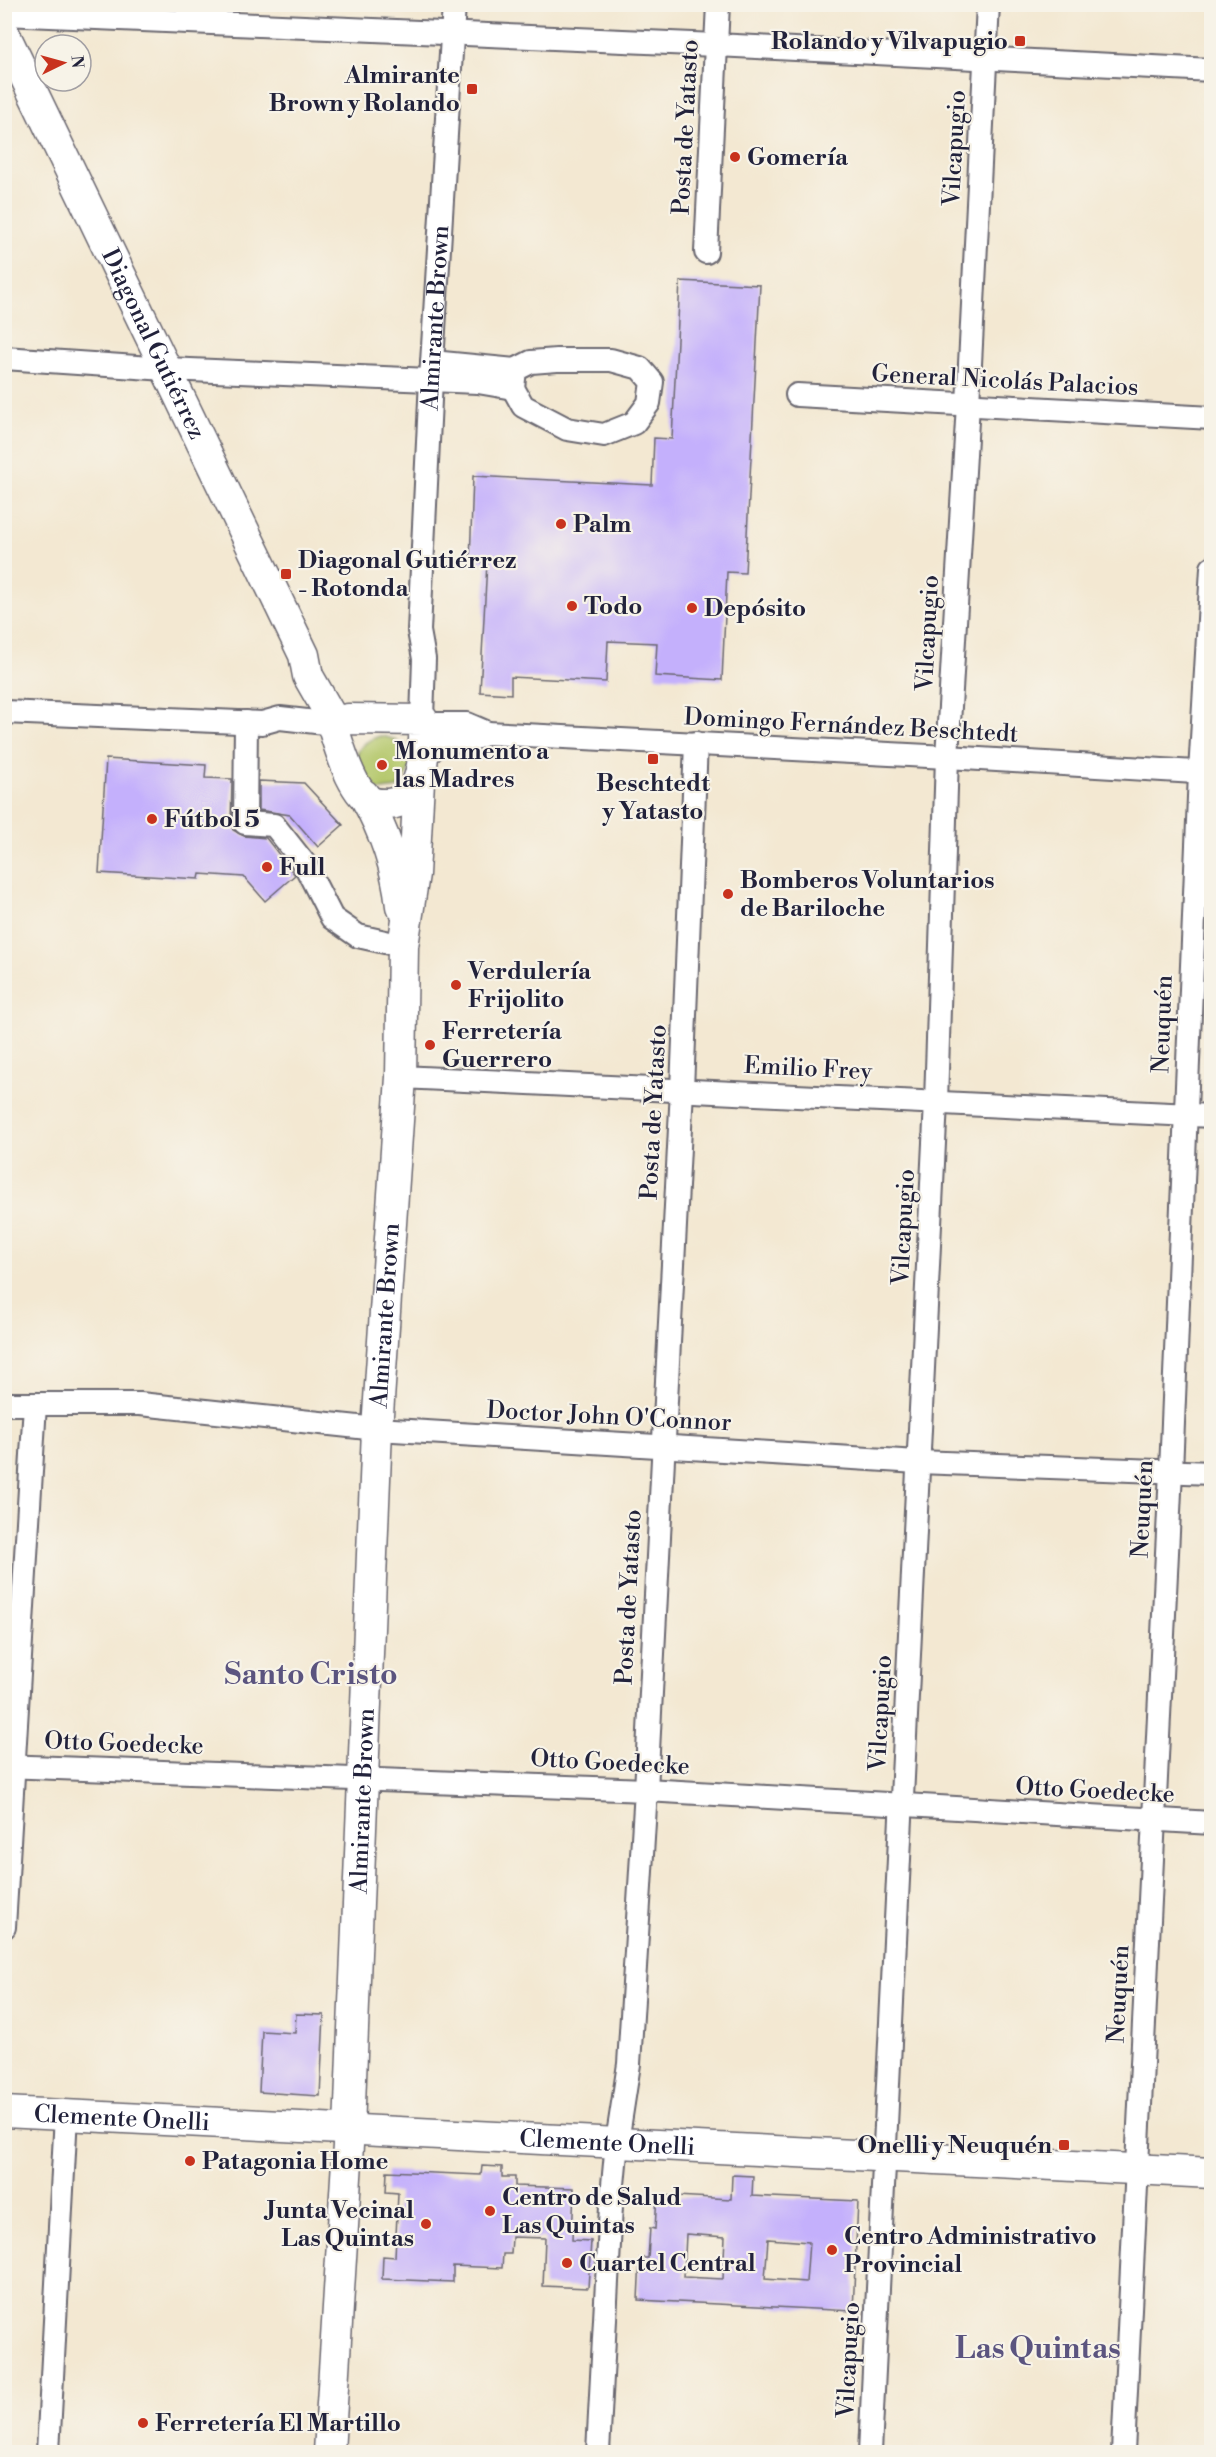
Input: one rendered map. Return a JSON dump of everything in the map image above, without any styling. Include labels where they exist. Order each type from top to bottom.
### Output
[{"type":"main road","name":"Diagonal Gutiérrez","points":[[4,33],[304,655],[318,672],[338,710],[339,722]]},
{"type":"main road","points":[[339,722],[392,719],[423,722]]},
{"type":"main road","name":"Almirante Brown","points":[[329,2452],[349,2129],[377,1430],[401,1077],[403,939],[399,887],[394,868],[378,822],[344,760],[339,722]]},
{"type":"main road","name":"Almirante Brown","points":[[403,939],[414,874],[423,722]]},
{"type":"main road","points":[[364,795],[375,803],[392,804],[408,795],[421,770]]},
{"type":"main road","name":"Clemente Onelli","points":[[4,2112],[1212,2173]]},
{"type":"street","name":"Almirante Brown","points":[[423,722],[424,659],[419,631],[454,4]]},
{"type":"street","name":"Posta de Yatasto","points":[[706,252],[718,4]]},
{"type":"street","name":"Vilcapugio","points":[[870,2452],[936,1102],[947,757],[988,4]]},
{"type":"street","points":[[4,14],[716,45],[1212,70]]},
{"type":"street","points":[[4,358],[166,369],[432,371],[514,379]]},
{"type":"street","points":[[611,360],[640,368],[652,382],[649,403],[634,423],[604,435],[567,429],[523,406],[514,379],[531,362],[611,360]]},
{"type":"street","name":"General Nicolás Palacios","points":[[796,396],[1212,418]]},
{"type":"street","name":"Neuquén","points":[[1123,2452],[1171,1471],[1185,1114],[1206,773],[1212,568]]},
{"type":"street","name":"Almirante Brown","points":[[392,719],[406,704],[410,658],[419,631]]},
{"type":"street","points":[[4,712],[254,723],[280,718],[339,722]]},
{"type":"street","name":"Domingo Fernández Beschtedt","points":[[423,722],[466,724],[488,733],[1206,773]]},
{"type":"street","points":[[254,723],[280,731],[315,736],[333,748],[344,760]]},
{"type":"street","points":[[254,723],[244,823],[274,825],[304,863],[332,918],[341,927],[357,936],[403,939]]},
{"type":"street","name":"Domingo Fernández Beschtedt","points":[[421,770],[432,749],[446,741],[467,741],[488,733]]},
{"type":"street","name":"Posta de Yatasto","points":[[598,2452],[611,2206],[617,2142],[629,2064],[646,1790],[682,1089],[696,743]]},
{"type":"street","name":"Emilio Frey","points":[[401,1077],[1212,1116]]},
{"type":"street","name":"Doctor John O'Connor","points":[[4,1404],[140,1404],[377,1430],[662,1445],[918,1462],[1212,1473]]},
{"type":"street","points":[[4,1927],[9,1766],[34,1404]]},
{"type":"street","name":"Otto Goedecke","points":[[9,1766],[646,1790],[1212,1823]]},
{"type":"street","points":[[48,2452],[66,2115]]},
{"type":"green space","points":[[380,736],[392,739],[407,750],[411,761],[398,788],[373,791],[356,758],[359,750],[365,744]]},
{"type":"building","points":[[680,281],[760,285],[745,573],[727,572],[722,680],[655,676],[657,643],[608,641],[606,682],[511,677],[511,694],[480,692],[487,562],[470,562],[473,476],[652,485],[654,438],[672,439]]},
{"type":"building","name":"Fútbol 5","points":[[106,759],[206,765],[205,778],[232,779],[231,823],[233,830],[244,836],[266,838],[295,875],[265,901],[244,877],[200,874],[199,879],[99,873]]},
{"type":"building","points":[[259,781],[304,783],[343,825],[318,847],[290,815],[259,810]]},
{"type":"building","points":[[296,2014],[324,2015],[320,2096],[259,2092],[262,2031],[295,2033]]},
{"type":"building","points":[[482,2166],[502,2167],[502,2177],[515,2177],[515,2186],[574,2188],[572,2240],[591,2241],[588,2288],[543,2286],[545,2238],[512,2237],[511,2254],[503,2254],[502,2268],[453,2266],[453,2282],[382,2279],[383,2256],[395,2257],[398,2193],[386,2192],[387,2171],[481,2175]]},
{"type":"building","name":"Centro Administrativo Provincial","points":[[732,2175],[753,2176],[752,2196],[858,2201],[853,2311],[638,2300],[640,2258],[648,2258],[650,2228],[655,2229],[657,2195],[731,2199]],"holes":[[[686,2234],[725,2237],[723,2279],[684,2277]],[[768,2239],[809,2242],[806,2282],[765,2279]]]},
{"type":"place","name":"Rolando y Vilvapugio","points":[[1020,41]]},
{"type":"place","name":"Almirante Brown y Rolando","points":[[472,89]]},
{"type":"place","name":"Gomería","points":[[735,157]]},
{"type":"place","name":"Palm","points":[[561,524]]},
{"type":"place","name":"Diagonal Gutiérrez - Rotonda","points":[[286,574]]},
{"type":"place","name":"Todo","points":[[572,606]]},
{"type":"place","name":"Depósito","points":[[692,608]]},
{"type":"place","name":"Beschtedt y Yatasto","points":[[653,759]]},
{"type":"place","name":"Monumento a las Madres","points":[[382,765]]},
{"type":"place","name":"Fútbol 5","points":[[152,819]]},
{"type":"place","name":"Full","points":[[267,867]]},
{"type":"place","name":"Bomberos Voluntarios de Bariloche","points":[[728,894]]},
{"type":"place","name":"Verdulería Frijolito","points":[[456,985]]},
{"type":"place","name":"Ferretería Guerrero","points":[[430,1045]]},
{"type":"place","name":"Onelli y Neuquén","points":[[1064,2145]]},
{"type":"place","name":"Patagonia Home","points":[[190,2161]]},
{"type":"place","name":"Centro de Salud Las Quintas","points":[[490,2211]]},
{"type":"place","name":"Junta Vecinal Las Quintas","points":[[426,2224]]},
{"type":"place","name":"Centro Administrativo Provincial","points":[[832,2250]]},
{"type":"place","name":"Cuartel Central","points":[[567,2263]]},
{"type":"place","name":"Ferretería El Martillo","points":[[143,2423]]},
{"type":"district","name":"Santo Cristo","points":[[311,1674]]},
{"type":"district","name":"Las Quintas","points":[[1038,2348]]}]
